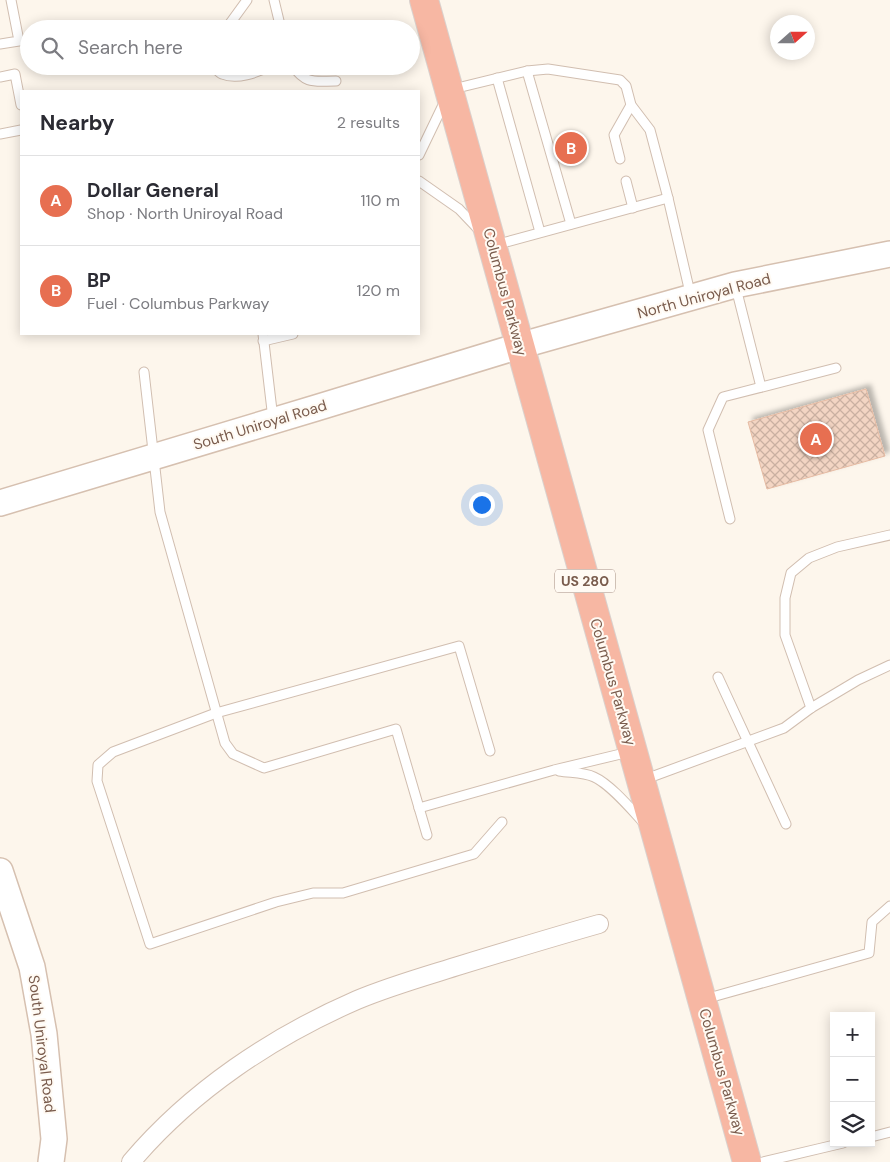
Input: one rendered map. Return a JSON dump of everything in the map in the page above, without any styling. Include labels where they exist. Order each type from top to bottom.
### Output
[{"type":"highway","name":"Columbus Parkway","points":[[424,0],[747,1162]]},
{"type":"street","name":"North Uniroyal Road","points":[[519,346],[735,285],[890,254]]},
{"type":"street","name":"South Uniroyal Road","points":[[0,503],[519,346]]},
{"type":"street","name":"South Uniroyal Road","points":[[0,871],[32,967],[39,1005],[44,1034],[54,1139],[51,1162]]},
{"type":"street","points":[[131,1162],[183,1109],[229,1072],[299,1028],[358,1000],[415,979],[599,924]]},
{"type":"lane","points":[[0,44],[20,41],[11,0]]},
{"type":"lane","points":[[233,20],[247,0]]},
{"type":"lane","points":[[274,0],[279,20]]},
{"type":"lane","points":[[420,153],[442,110],[449,90],[527,71],[548,69],[620,80],[626,86],[631,105],[650,130],[691,297]]},
{"type":"lane","points":[[527,71],[571,224]]},
{"type":"lane","points":[[0,77],[15,74],[20,100]]},
{"type":"lane","points":[[228,75],[241,75]]},
{"type":"lane","points":[[299,75],[308,81],[336,81]]},
{"type":"lane","points":[[496,78],[540,232]]},
{"type":"lane","points":[[620,159],[614,135],[631,105]]},
{"type":"lane","points":[[0,134],[20,130]]},
{"type":"lane","points":[[626,181],[634,208]]},
{"type":"lane","points":[[420,182],[459,209],[492,246],[668,198]]},
{"type":"lane","points":[[735,285],[761,387]]},
{"type":"lane","points":[[273,421],[263,338],[286,335]]},
{"type":"lane","points":[[730,519],[708,430],[723,397],[836,368]]},
{"type":"lane","points":[[144,372],[160,512],[225,743],[233,754],[264,768],[396,729],[427,835]]},
{"type":"lane","points":[[811,708],[785,635],[785,598],[791,573],[809,558],[830,549],[890,535]]},
{"type":"lane","points":[[490,751],[460,646],[216,713],[114,752],[98,765],[97,782],[150,944],[276,902],[313,893],[343,893],[474,854],[502,822]]},
{"type":"lane","points":[[640,781],[784,728],[811,708],[858,680],[890,665]]},
{"type":"lane","points":[[718,677],[786,824]]},
{"type":"lane","points":[[419,808],[554,770],[632,751]]},
{"type":"lane","points":[[554,770],[581,773],[596,778],[625,802],[656,836]]},
{"type":"lane","points":[[702,1000],[869,953],[872,922],[890,906]]},
{"type":"lane","points":[[875,1135],[890,1132]]},
{"type":"lane","points":[[763,1162],[830,1146]]},
{"type":"building","points":[[866,389],[885,456],[767,489],[748,422]]},
{"type":"place","name":"BP","points":[[571,148]]},
{"type":"place","name":"Dollar General","points":[[816,439]]}]
